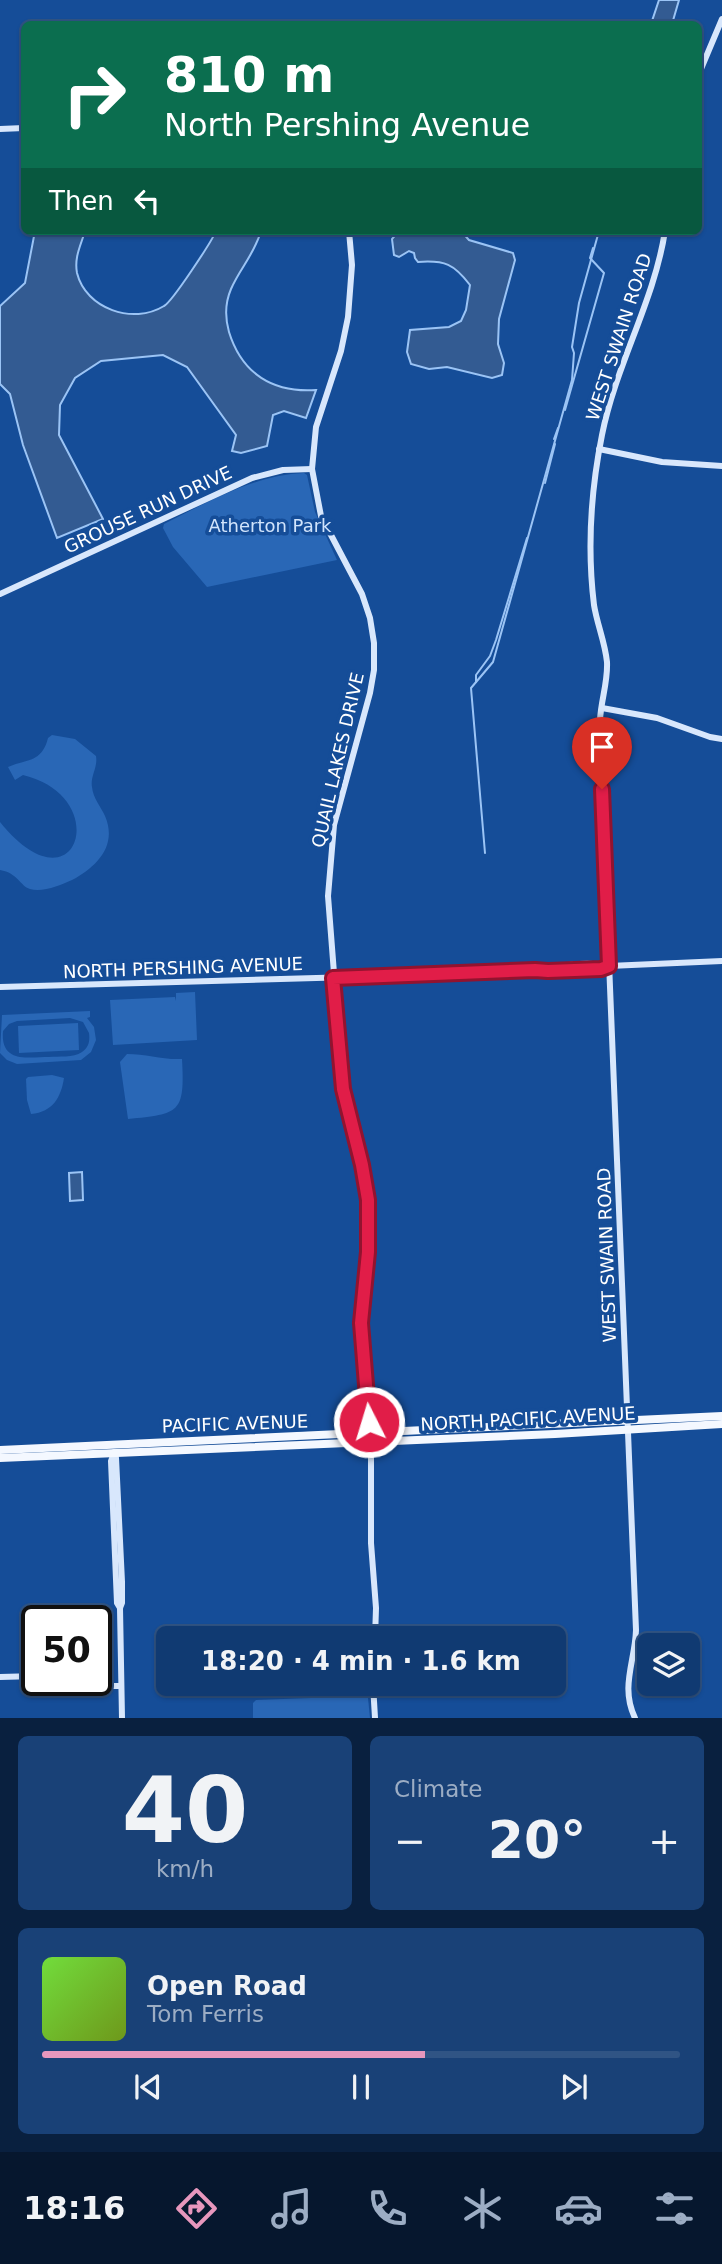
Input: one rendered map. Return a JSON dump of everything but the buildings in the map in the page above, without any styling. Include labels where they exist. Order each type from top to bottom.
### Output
[{"type":"main road","points":[[371,1438],[487,1429],[554,1430],[580,1424],[628,1425],[722,1416]]},
{"type":"main road","name":"NORTH PACIFIC AVENUE","points":[[1,1453],[371,1438],[456,1439],[517,1436],[525,1431],[628,1425],[722,1424]]},
{"type":"main road","points":[[456,1439],[462,1434],[480,1433],[487,1429]]},
{"type":"street","points":[[702,66],[722,19]]},
{"type":"street","points":[[0,129],[21,128]]},
{"type":"street","name":"QUAIL LAKES DRIVE","points":[[349,235],[352,265],[348,317],[341,351],[316,427],[312,469],[321,516],[362,594],[374,643],[370,694],[338,806],[330,856],[328,907],[343,1089],[368,1200],[368,1252],[361,1323],[371,1438],[371,1543],[376,1596],[375,1626]]},
{"type":"street","name":"WEST SWAIN ROAD","points":[[635,1718],[630,1707],[627,1686],[636,1630],[600,725],[606,692],[607,664],[594,604],[591,548],[599,449],[618,373],[653,284],[664,235]]},
{"type":"street","points":[[599,449],[662,462],[722,466]]},
{"type":"street","name":"GROUSE RUN DRIVE","points":[[0,594],[252,478],[283,470],[312,469]]},
{"type":"street","points":[[602,708],[657,718],[722,739]]},
{"type":"street","name":"NORTH PERSHING AVENUE","points":[[0,987],[333,978],[535,970],[575,965],[722,961]]},
{"type":"street","points":[[113,1449],[116,1458],[122,1582],[122,1718]]},
{"type":"street","points":[[0,1677],[21,1676]]},
{"type":"street","points":[[112,1686],[121,1686]]},
{"type":"street","points":[[374,1696],[375,1718]]},
{"type":"green space","name":"Atherton Park","points":[[304,473],[307,475],[315,512],[337,560],[207,587],[173,547],[163,528],[164,524],[249,484]]},
{"type":"green space","points":[[52,735],[75,739],[96,756],[92,787],[95,799],[105,816],[109,837],[102,854],[81,875],[57,886],[35,890],[0,870],[0,822],[27,848],[49,857],[65,854],[74,842],[76,824],[69,805],[52,787],[23,775],[15,780],[8,767],[37,756]]},
{"type":"green space","points":[[195,992],[197,1040],[113,1045],[110,1000],[175,997],[176,1001],[176,993]]},
{"type":"green space","points":[[90,1011],[90,1017],[87,1018],[94,1027],[96,1040],[91,1052],[81,1060],[17,1064],[0,1053],[2,1015]],"holes":[[[70,1018],[83,1022],[89,1039],[84,1050],[78,1054],[33,1058],[18,1056],[11,1054],[3,1042],[3,1031],[9,1024],[17,1021]]]},
{"type":"green space","points":[[78,1023],[79,1050],[19,1053],[18,1026]]},
{"type":"green space","points":[[127,1054],[182,1059],[182,1090],[176,1107],[159,1115],[128,1119],[120,1062]]},
{"type":"green space","points":[[52,1075],[64,1078],[58,1097],[50,1107],[31,1114],[26,1079]]},
{"type":"green space","points":[[366,1696],[370,1718],[253,1718],[253,1703],[256,1700]]},
{"type":"shaded area","points":[[659,0],[679,0],[673,21],[652,21]]},
{"type":"shaded area","points":[[34,235],[84,235],[76,262],[77,273],[90,296],[112,310],[139,314],[152,312],[168,302],[192,271],[214,235],[260,235],[229,294],[226,310],[228,327],[242,359],[261,378],[286,388],[316,390],[306,418],[284,411],[273,415],[267,446],[241,453],[232,451],[236,435],[187,367],[163,355],[101,361],[75,378],[60,405],[59,435],[103,519],[57,538],[23,445],[10,394],[0,384],[0,306],[25,283]]},
{"type":"shaded area","points":[[395,235],[465,235],[469,240],[513,253],[515,260],[499,319],[498,344],[504,363],[502,375],[492,378],[447,367],[429,369],[411,364],[407,352],[410,330],[449,327],[461,321],[466,310],[470,285],[459,272],[448,265],[418,262],[414,253],[409,251],[399,257],[394,255],[392,239]]},
{"type":"shaded area","points":[[82,1172],[83,1200],[70,1201],[69,1173]]},
{"type":"waterway","points":[[485,853],[471,688],[493,662],[572,380],[572,347],[579,303],[598,235]]},
{"type":"waterway","points":[[565,410],[604,273],[590,258],[593,248]]},
{"type":"waterway","points":[[554,439],[558,428]]},
{"type":"waterway","points":[[545,483],[555,444]]},
{"type":"waterway","points":[[476,682],[476,675],[490,656],[496,640],[527,538]]},
{"type":"route","points":[[369,1422],[361,1323],[368,1252],[368,1200],[343,1089],[333,978],[601,969],[609,966],[602,789]]}]
